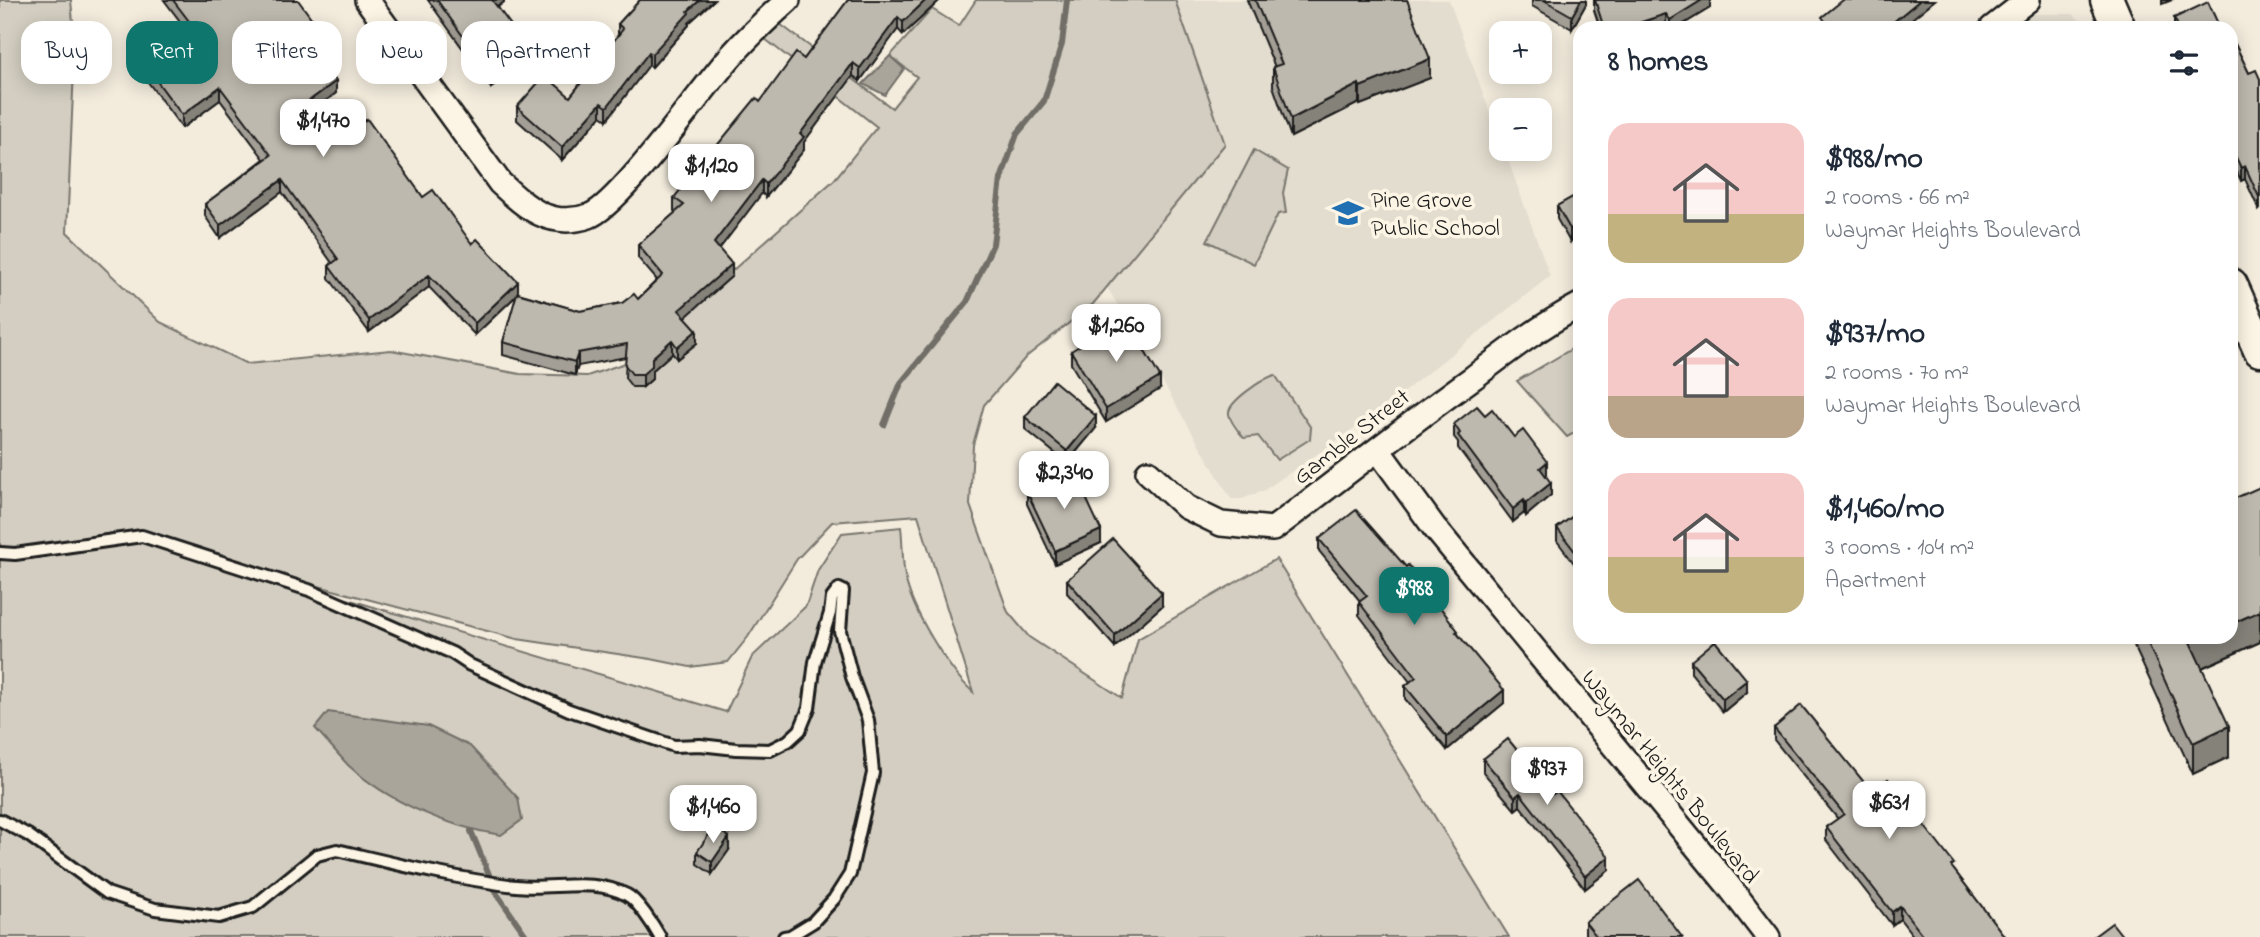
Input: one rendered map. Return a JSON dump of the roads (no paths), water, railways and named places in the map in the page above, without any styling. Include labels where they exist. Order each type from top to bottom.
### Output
[{"type":"main road","points":[[2107,0],[2116,21]]},
{"type":"main road","points":[[2238,301],[2260,350]]},
{"type":"street","points":[[367,0],[500,183],[522,203],[554,221],[591,216],[621,191],[731,56],[788,0]]},
{"type":"street","points":[[2001,21],[2028,0]]},
{"type":"street","name":"Gamble Street","points":[[1148,472],[1186,507],[1221,524],[1273,529],[1378,450],[1405,426],[1526,339],[1573,309]]},
{"type":"street","name":"Waymar Heights Boulevard","points":[[1378,450],[1434,527],[1768,937]]},
{"type":"lane","points":[[0,553],[15,554],[142,536],[309,590],[452,653],[470,665],[569,710],[674,746],[701,745],[736,749],[770,750],[788,741],[800,730],[809,708],[815,662],[830,613],[832,597],[839,589],[843,591],[840,631],[852,677],[868,720],[873,773],[850,874],[834,899],[813,922],[784,937]]},
{"type":"lane","points":[[0,820],[28,835],[107,893],[155,909],[219,917],[253,907],[317,855],[337,850],[519,886],[593,885],[629,895],[660,937]]},
{"type":"waterway","points":[[884,425],[901,383],[967,302],[993,244],[1001,179],[1017,134],[1044,101],[1062,44],[1067,0]]},
{"type":"waterway","points":[[471,831],[497,894],[527,937]]},
{"type":"place","name":"Pine Grove Public School","points":[[1348,213]]}]
